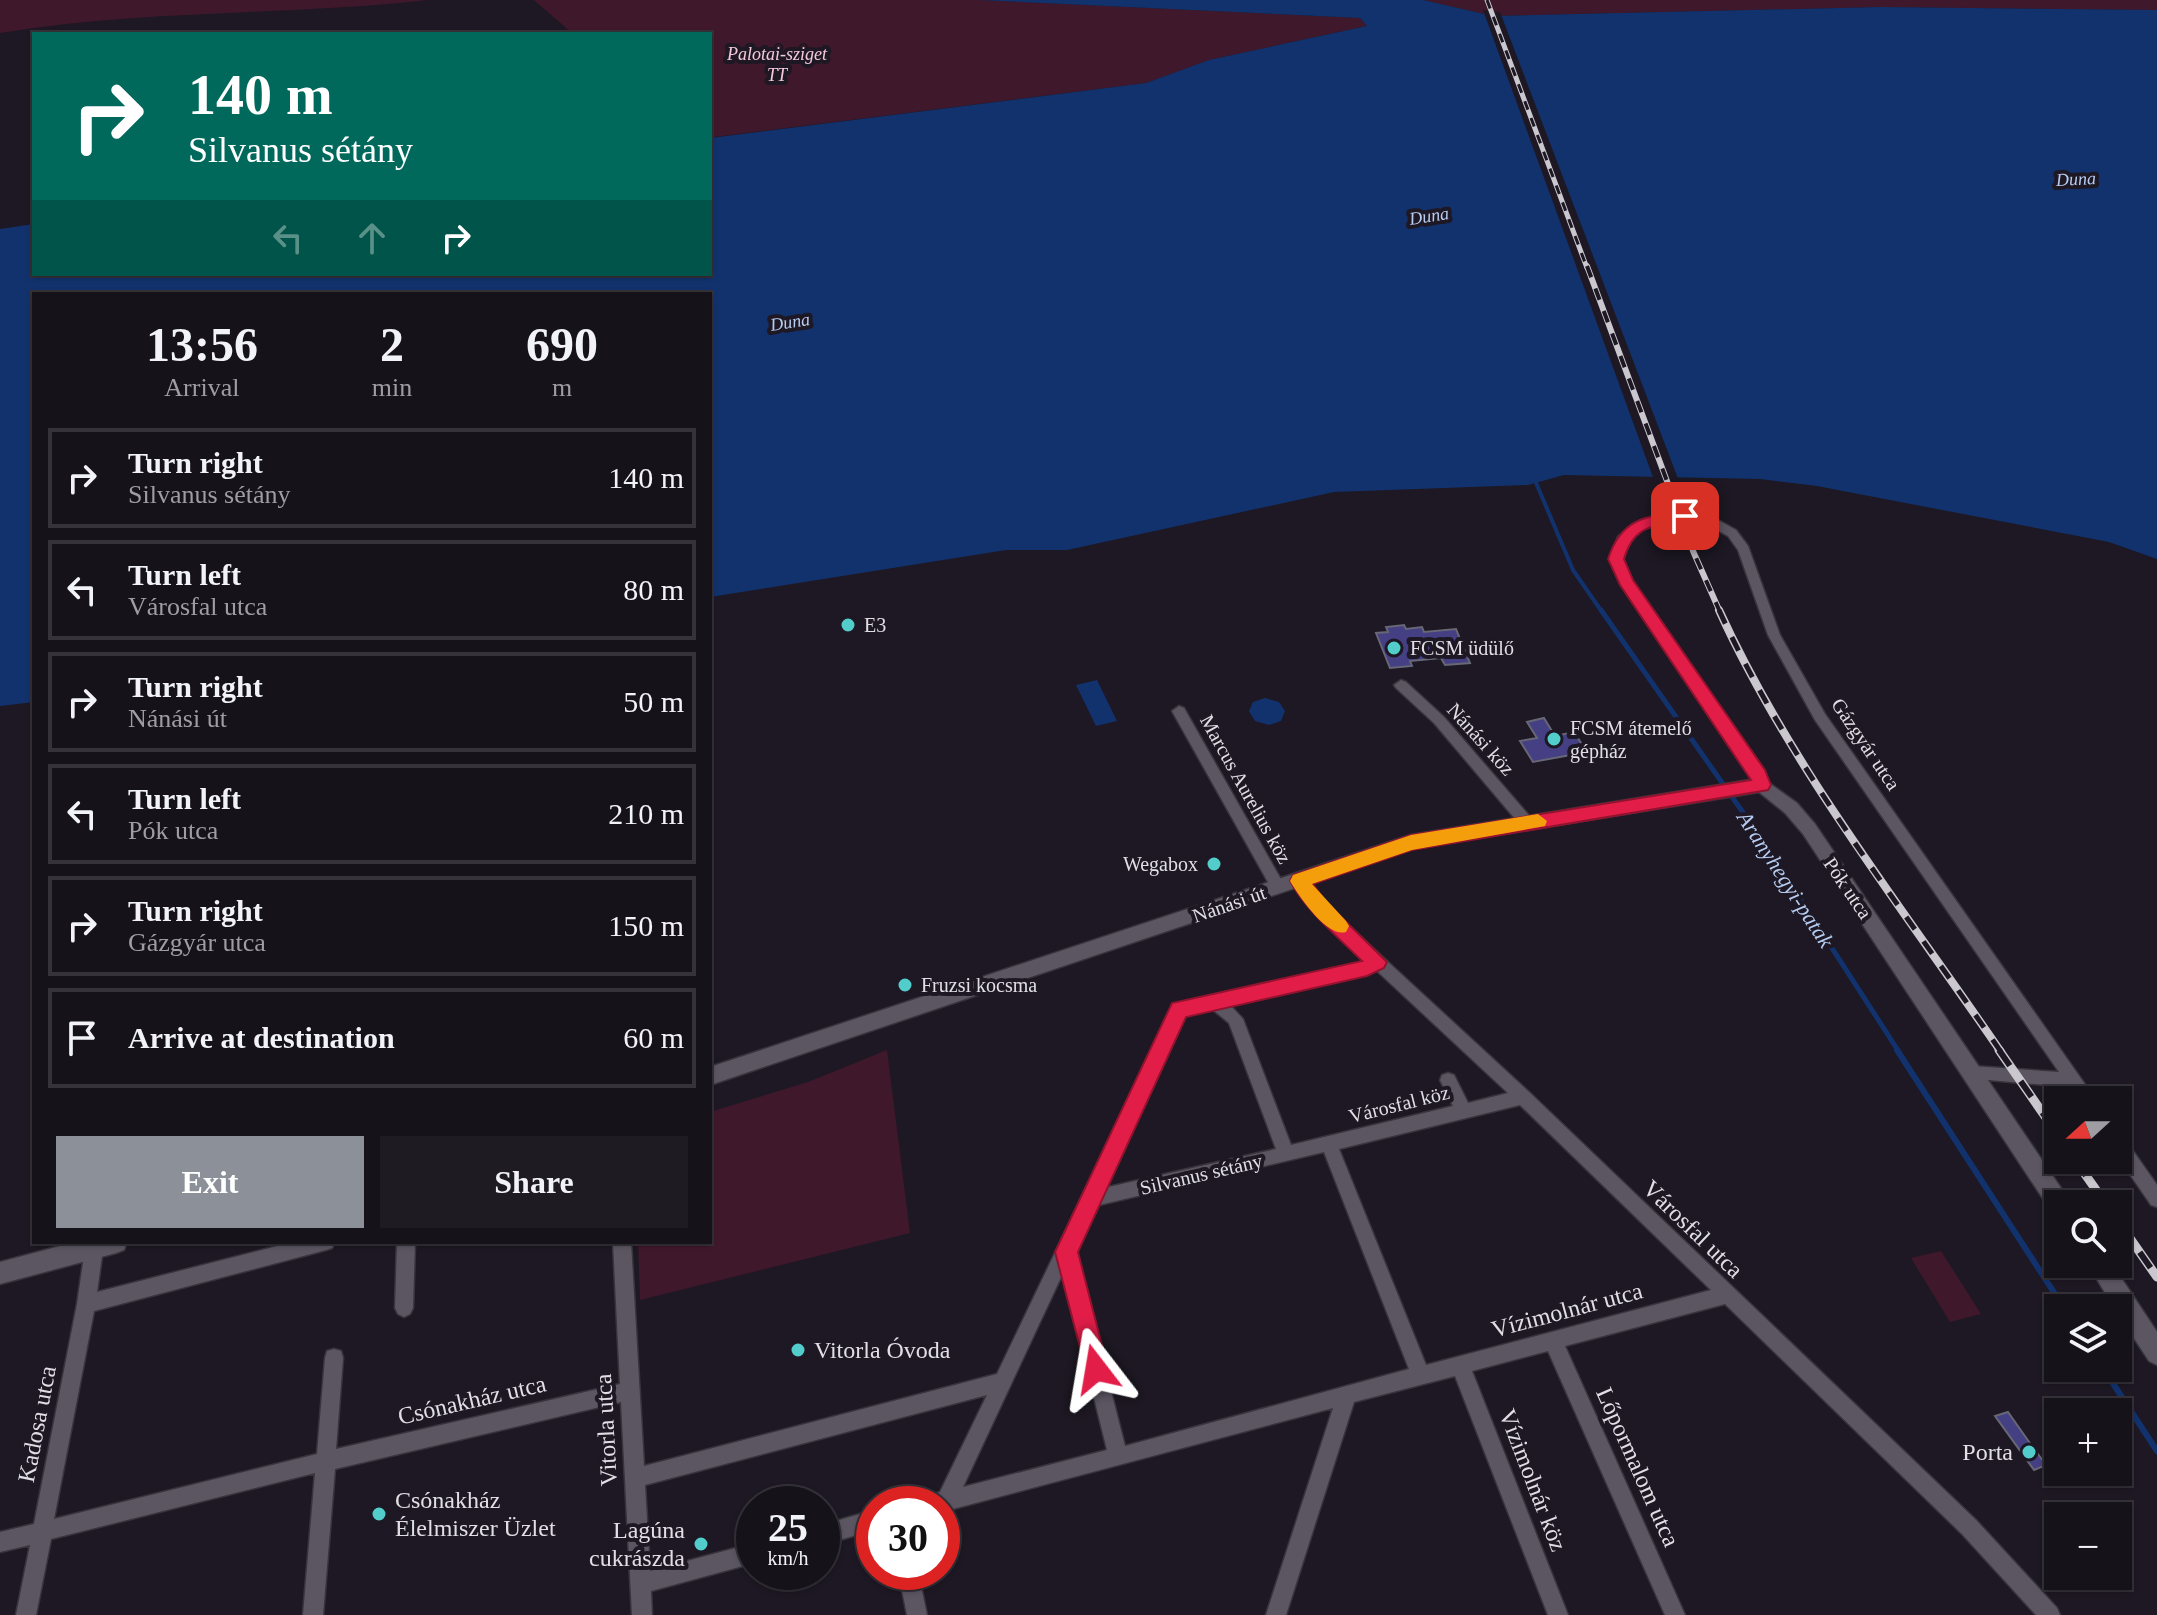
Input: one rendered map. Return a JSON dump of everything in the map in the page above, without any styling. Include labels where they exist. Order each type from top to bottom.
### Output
[{"type":"street","name":"Gázgyár utca","points":[[1626,582],[1616,559],[1622,540],[1651,520],[1671,515],[1705,518],[1732,533],[1744,549],[1774,635],[1820,717],[2078,1086]]},
{"type":"street","name":"Pók utca","points":[[1626,582],[1758,775],[1757,785],[1791,808],[1809,829],[2050,1190]]},
{"type":"street","name":"Nánási köz","points":[[1401,685],[1439,720],[1527,823]]},
{"type":"street","name":"Marcus Aurelius köz","points":[[1179,711],[1278,887]]},
{"type":"street","name":"Nánási út","points":[[712,1075],[1411,842],[1757,785]]},
{"type":"street","name":"Városfal utca","points":[[1300,881],[1319,907],[1523,1097],[2003,1561],[2050,1615]]},
{"type":"street","points":[[950,1486],[1067,1252],[1180,1009],[1367,968],[1377,962]]},
{"type":"street","name":"Silvanus sétány","points":[[1091,1199],[1286,1154],[1235,1019],[1217,1003]]},
{"type":"street","points":[[1972,1073],[2074,1080]]},
{"type":"street","points":[[1448,1080],[1464,1111]]},
{"type":"street","name":"Városfal köz","points":[[1286,1154],[1523,1097]]},
{"type":"street","points":[[1329,1144],[1421,1375]]},
{"type":"street","points":[[2132,1163],[2157,1199]]},
{"type":"street","points":[[0,1273],[102,1244]]},
{"type":"street","name":"Kadosa utca","points":[[26,1615],[86,1304],[102,1244]]},
{"type":"street","points":[[86,1304],[318,1244]]},
{"type":"street","points":[[404,1308],[406,1244]]},
{"type":"street","name":"Vitorla utca","points":[[622,1244],[642,1615]]},
{"type":"street","points":[[960,1500],[1118,1457],[1067,1252]]},
{"type":"street","points":[[2108,1278],[2157,1353]]},
{"type":"street","name":"Vízimolnár utca","points":[[1118,1457],[1725,1295]]},
{"type":"street","name":"Lőpormalom utca","points":[[1553,1340],[1675,1615]]},
{"type":"street","points":[[313,1615],[334,1358]]},
{"type":"street","name":"Vízimolnár köz","points":[[1460,1365],[1558,1615]]},
{"type":"street","points":[[635,1478],[1002,1382]]},
{"type":"street","name":"Csónakház utca","points":[[0,1542],[326,1461],[630,1391]]},
{"type":"street","points":[[1276,1615],[1347,1395]]},
{"type":"street","points":[[640,1584],[736,1558]]},
{"type":"street","points":[[912,1590],[917,1615]]},
{"type":"green space","points":[[0,0],[428,0],[106,20],[0,33]]},
{"type":"green space","name":"Palotai-sziget TT","points":[[534,0],[980,0],[1360,18],[1367,26],[1209,60],[1146,83],[714,137],[712,32],[571,32]]},
{"type":"green space","points":[[1423,0],[2157,0],[2157,10],[1881,7],[1493,16]]},
{"type":"green space","points":[[887,1050],[910,1233],[640,1300],[638,1244],[712,1244],[712,1111],[808,1082]]},
{"type":"green space","points":[[1941,1251],[1981,1314],[1950,1322],[1911,1258]]},
{"type":"water","name":"Duna","points":[[980,0],[1423,0],[1493,16],[1881,7],[2157,10],[2157,559],[2109,542],[1817,486],[1760,479],[1564,475],[1528,485],[1334,492],[1067,550],[1006,550],[712,597],[712,292],[32,292],[32,702],[0,706],[0,229],[32,224],[32,276],[712,276],[712,138],[1146,83],[1209,60],[1367,26],[1360,18]]},
{"type":"water","points":[[1097,680],[1117,721],[1096,726],[1076,685]]},
{"type":"water","points":[[1265,698],[1279,702],[1285,711],[1281,721],[1269,725],[1255,721],[1249,711],[1253,702]]},
{"type":"pier","points":[[1483,10],[1500,12],[1679,481],[1654,480]]},
{"type":"building","points":[[1404,625],[1406,629],[1422,627],[1424,632],[1456,629],[1470,663],[1445,665],[1441,658],[1410,661],[1412,666],[1390,668],[1376,633],[1388,632],[1386,627]]},
{"type":"building","name":"FCSM átemelő gépház","points":[[1544,718],[1555,736],[1574,732],[1587,752],[1533,762],[1520,741],[1537,738],[1527,722]]},
{"type":"building","name":"Porta","points":[[2008,1412],[2044,1466],[2034,1470],[1995,1416]]},
{"type":"waterway","name":"Aranyhegyi-patak","points":[[1534,478],[1573,570],[1602,612]]},
{"type":"waterway","name":"Aranyhegyi-patak","points":[[1601,610],[1763,841],[1899,1052]]},
{"type":"waterway","name":"Aranyhegyi-patak","points":[[1897,1050],[2055,1294]]},
{"type":"waterway","name":"Aranyhegyi-patak","points":[[2112,1382],[2157,1451]]},
{"type":"railway","points":[[1487,0],[1587,268]]},
{"type":"railway","points":[[1587,266],[1693,551],[1720,612]]},
{"type":"railway","points":[[1720,612],[1779,725],[1814,781],[2001,1052]]},
{"type":"railway","points":[[1999,1050],[2044,1115]]},
{"type":"railway","points":[[2085,1174],[2096,1190]]},
{"type":"railway","points":[[2132,1241],[2157,1277]]},
{"type":"slow traffic","points":[[1339,926],[1312,899],[1300,881],[1411,842],[1538,821]]},
{"type":"place","name":"E3","points":[[848,625]]},
{"type":"place","name":"FCSM üdülő","points":[[1394,648]]},
{"type":"place","name":"FCSM átemelő gépház","points":[[1554,739]]},
{"type":"place","name":"Wegabox","points":[[1214,864]]},
{"type":"place","name":"Fruzsi kocsma","points":[[905,985]]},
{"type":"place","name":"Vitorla Óvoda","points":[[798,1350]]},
{"type":"place","name":"Porta","points":[[2029,1452]]},
{"type":"place","name":"Csónakház Élelmiszer Üzlet","points":[[379,1514]]},
{"type":"place","name":"Lagúna cukrászda","points":[[701,1544]]},
{"type":"route","points":[[1096,1369],[1067,1252],[1180,1009],[1367,968],[1377,962],[1319,907],[1300,881],[1411,842],[1762,785],[1626,582],[1616,559],[1622,540],[1637,527],[1671,515],[1685,516]]}]
